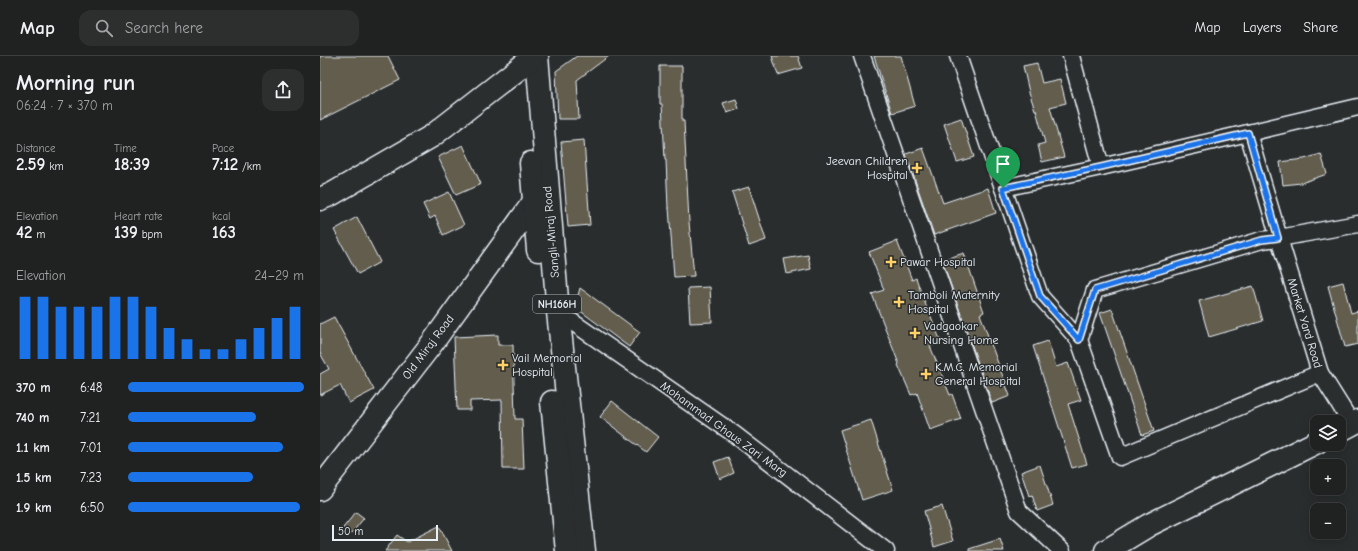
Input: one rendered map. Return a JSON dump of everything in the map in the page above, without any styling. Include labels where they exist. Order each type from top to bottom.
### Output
[{"type":"main road","points":[[320,199],[332,194],[432,136],[531,58]]},
{"type":"main road","name":"Sangli-Miraj Road","points":[[531,58],[533,203],[567,551]]},
{"type":"main road","name":"Sangli-Miraj Road","points":[[531,58],[584,551]]},
{"type":"main road","name":"Old Miraj Road","points":[[320,489],[433,342],[533,203]]},
{"type":"main road","points":[[1106,551],[1149,525],[1310,445]]},
{"type":"street","points":[[862,56],[1019,511],[1062,551]]},
{"type":"street","points":[[958,56],[1040,296],[1079,340],[1120,457],[1320,373]]},
{"type":"street","points":[[1071,56],[1101,167]]},
{"type":"street","points":[[1003,188],[1101,167],[1358,107]]},
{"type":"street","name":"Market Yard Road","points":[[1248,133],[1278,238],[1320,373],[1350,425]]},
{"type":"street","points":[[1079,340],[1095,290],[1262,240],[1358,224]]},
{"type":"street","name":"Mohammad Ghaus Zari Marg","points":[[558,312],[734,434],[886,551]]},
{"type":"building","points":[[320,56],[388,56],[400,80],[320,120]]},
{"type":"building","points":[[577,56],[609,56],[577,80],[579,119],[558,119],[556,71]]},
{"type":"building","points":[[772,56],[798,56],[802,68],[778,75]]},
{"type":"building","points":[[874,56],[901,56],[915,106],[892,113]]},
{"type":"building","points":[[1037,63],[1042,83],[1060,79],[1066,103],[1050,107],[1064,157],[1042,162],[1038,145],[1045,143],[1036,110],[1029,92],[1023,66]]},
{"type":"building","points":[[660,66],[682,66],[682,121],[684,121],[689,222],[694,276],[674,277],[668,208],[662,104],[660,104]]},
{"type":"building","points":[[736,99],[739,109],[727,113],[723,103]]},
{"type":"building","points":[[961,118],[974,157],[957,162],[944,124]]},
{"type":"building","points":[[584,140],[590,225],[568,227],[561,142]]},
{"type":"building","points":[[463,145],[481,184],[456,195],[438,157]]},
{"type":"building","points":[[923,148],[943,203],[988,188],[996,213],[934,235],[906,154]]},
{"type":"building","points":[[1321,154],[1327,174],[1301,183],[1283,185],[1280,162],[1304,159]]},
{"type":"building","points":[[749,187],[766,240],[749,246],[732,192]]},
{"type":"building","points":[[449,192],[464,225],[443,235],[435,216],[430,219],[423,204]]},
{"type":"building","points":[[357,217],[380,262],[358,274],[334,230]]},
{"type":"building","points":[[897,241],[912,280],[916,278],[941,342],[930,346],[950,395],[952,394],[961,419],[930,430],[917,393],[911,395],[898,365],[899,364],[872,294],[884,290],[869,252]]},
{"type":"building","points":[[964,253],[984,312],[980,314],[1010,396],[992,403],[942,260]]},
{"type":"building","points":[[808,255],[811,269],[787,274],[784,259]]},
{"type":"building","points":[[1343,282],[1351,313],[1358,311],[1358,344],[1345,347],[1328,286]]},
{"type":"building","points":[[1253,286],[1263,321],[1209,337],[1199,301]]},
{"type":"building","points":[[710,287],[712,322],[690,323],[688,288]]},
{"type":"building","points":[[580,288],[640,332],[629,347],[575,307]]},
{"type":"building","points":[[1112,309],[1154,431],[1142,435],[1100,313]]},
{"type":"building","points":[[334,317],[374,390],[349,403],[340,385],[320,395],[320,374],[329,369],[320,353],[320,324]]},
{"type":"building","points":[[498,335],[498,345],[513,345],[515,419],[522,419],[524,469],[503,469],[502,400],[470,401],[470,410],[457,410],[454,337]]},
{"type":"building","points":[[1048,341],[1056,367],[1068,363],[1081,400],[1068,404],[1087,464],[1072,468],[1033,346]]},
{"type":"building","points":[[612,401],[658,437],[646,452],[600,417]]},
{"type":"building","points":[[871,420],[893,490],[862,500],[840,430]]},
{"type":"building","points":[[728,457],[734,473],[720,479],[714,462]]},
{"type":"building","points":[[1040,465],[1053,505],[1037,511],[1032,495],[1029,496],[1021,472]]},
{"type":"building","points":[[942,506],[953,541],[934,547],[924,511]]},
{"type":"building","points":[[356,512],[364,518],[351,534],[343,528]]},
{"type":"building","points":[[439,526],[452,551],[385,551],[397,535],[407,542]]},
{"type":"building","points":[[1000,539],[1004,551],[969,551],[969,549]]},
{"type":"place","name":"Jeevan Children Hospital","points":[[917,168]]},
{"type":"place","name":"Pawar Hospital","points":[[891,262]]},
{"type":"place","name":"Tamboli Maternity Hospital","points":[[899,302]]},
{"type":"place","name":"Vadgaokar Nursing Home","points":[[915,333]]},
{"type":"place","name":"Vail Memorial Hospital","points":[[503,365]]},
{"type":"place","name":"K.M.C. Memorial General Hospital","points":[[926,374]]},
{"type":"route","points":[[1248,133],[1278,238],[1262,240],[1095,290],[1079,340],[1040,296],[1003,188],[1248,133]]}]
